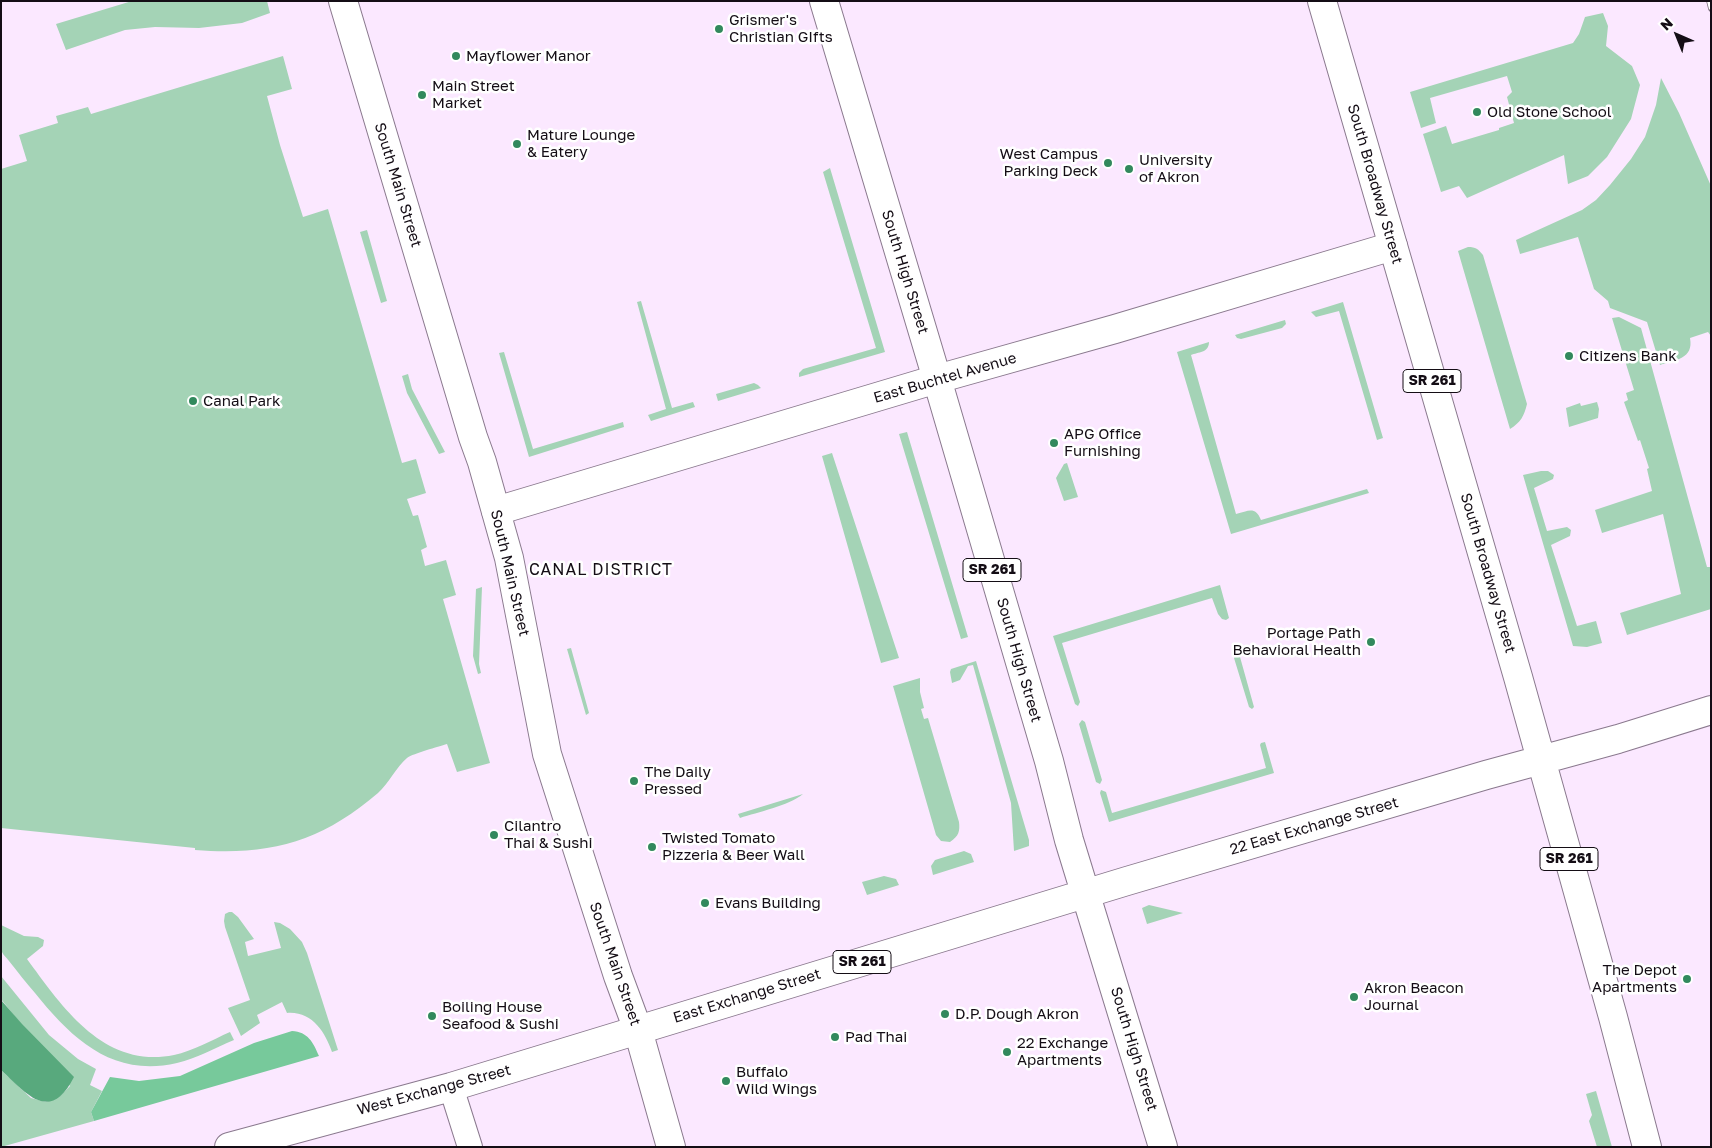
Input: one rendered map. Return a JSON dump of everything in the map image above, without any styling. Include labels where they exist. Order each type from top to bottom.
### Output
[{"type":"main road","name":"South Main Street","points":[[343,1],[509,558],[547,754],[618,976],[638,1030],[671,1147]]},
{"type":"main road","name":"South High Street","points":[[824,1],[1049,762],[1069,840],[1163,1147]]},
{"type":"main road","name":"South Broadway Street","points":[[1322,1],[1542,760],[1647,1147]]},
{"type":"main road","name":"East Buchtel Avenue","points":[[496,512],[937,379],[1115,329],[1393,246]]},
{"type":"main road","points":[[1542,760],[1711,710]]},
{"type":"main road","name":"22 East Exchange Street","points":[[1086,894],[1542,760]]},
{"type":"main road","name":"East Exchange Street","points":[[638,1030],[1086,894]]},
{"type":"main road","name":"West Exchange Street","points":[[229,1147],[451,1087],[638,1030]]},
{"type":"street","points":[[451,1087],[470,1147]]},
{"type":"shaded area","points":[[132,1],[267,1],[270,13],[242,23],[199,28],[155,27],[125,30],[66,50],[56,24]]},
{"type":"shaded area","points":[[1603,13],[1608,26],[1606,46],[1632,66],[1640,85],[1631,119],[1607,157],[1588,176],[1568,184],[1564,155],[1467,198],[1459,186],[1441,192],[1423,134],[1446,126],[1452,144],[1499,130],[1499,128],[1514,123],[1507,97],[1512,92],[1507,76],[1430,98],[1436,123],[1421,128],[1410,92],[1573,43],[1579,34],[1585,17]]},
{"type":"shaded area","name":"Canal Park","points":[[283,56],[292,89],[267,96],[280,145],[303,217],[328,209],[402,463],[416,459],[426,493],[407,499],[413,516],[418,515],[427,547],[421,550],[425,566],[446,560],[456,595],[443,599],[490,763],[457,772],[447,744],[415,754],[403,761],[378,793],[357,810],[315,834],[270,848],[247,851],[195,850],[195,848],[1,828],[1,169],[27,161],[19,135],[58,123],[56,116],[88,107],[91,114]]},
{"type":"shaded area","points":[[1661,78],[1679,113],[1711,186],[1711,336],[1708,332],[1690,338],[1689,350],[1682,358],[1660,365],[1647,322],[1610,308],[1608,301],[1594,289],[1578,237],[1520,254],[1516,240],[1582,210],[1596,200],[1610,185],[1631,159],[1645,137],[1656,105]]},
{"type":"shaded area","points":[[830,168],[885,352],[799,377],[799,373],[803,369],[876,348],[823,172]]},
{"type":"shaded area","points":[[367,230],[387,301],[381,303],[360,232]]},
{"type":"shaded area","points":[[1468,247],[1477,249],[1483,255],[1527,404],[1522,418],[1510,429],[1458,251]]},
{"type":"shaded area","points":[[641,301],[672,408],[693,402],[695,407],[651,421],[648,415],[666,409],[637,302]]},
{"type":"shaded area","points":[[1343,302],[1383,438],[1377,440],[1339,311],[1316,317],[1311,312]]},
{"type":"shaded area","points":[[1619,317],[1641,328],[1707,567],[1711,567],[1711,609],[1627,635],[1620,613],[1681,594],[1663,514],[1602,533],[1595,510],[1652,491],[1647,469],[1649,468],[1640,440],[1638,441],[1624,402],[1628,400],[1626,393],[1634,390],[1612,318]]},
{"type":"shaded area","points":[[1285,320],[1286,324],[1282,328],[1241,339],[1235,335]]},
{"type":"shaded area","points":[[1209,342],[1209,346],[1203,352],[1191,355],[1236,514],[1254,511],[1261,520],[1367,489],[1369,493],[1231,534],[1177,352]]},
{"type":"shaded area","points":[[504,352],[533,449],[623,422],[624,427],[529,457],[499,353]]},
{"type":"shaded area","points":[[408,374],[412,389],[445,452],[439,454],[407,393],[402,376]]},
{"type":"shaded area","points":[[754,383],[761,388],[718,401],[716,394]]},
{"type":"shaded area","points":[[1597,402],[1599,409],[1598,418],[1569,427],[1566,408],[1580,403],[1581,406]]},
{"type":"shaded area","points":[[907,432],[968,637],[961,639],[899,434]]},
{"type":"shaded area","points":[[832,453],[899,658],[881,663],[822,456]]},
{"type":"shaded area","points":[[1067,463],[1078,497],[1064,501],[1056,478],[1064,464]]},
{"type":"shaded area","points":[[1548,471],[1554,475],[1553,479],[1534,488],[1547,531],[1567,527],[1571,530],[1570,536],[1551,545],[1577,626],[1596,621],[1602,643],[1587,647],[1573,646],[1523,475]]},
{"type":"shaded area","points":[[1220,585],[1229,618],[1226,620],[1222,619],[1218,614],[1212,598],[1062,643],[1080,702],[1078,706],[1075,704],[1053,636]]},
{"type":"shaded area","points":[[482,587],[479,664],[481,673],[478,674],[473,656],[476,589]]},
{"type":"shaded area","points":[[571,648],[589,713],[586,715],[567,649]]},
{"type":"shaded area","points":[[1235,655],[1240,657],[1254,707],[1252,709],[1249,707],[1234,658]]},
{"type":"shaded area","points":[[976,661],[1029,840],[1029,846],[1014,851],[1011,803],[973,665],[968,666],[960,680],[952,683],[951,669]]},
{"type":"shaded area","points":[[920,678],[920,692],[924,708],[921,709],[924,719],[928,718],[959,822],[958,833],[950,842],[941,841],[936,835],[893,686]]},
{"type":"shaded area","points":[[1082,720],[1085,722],[1102,780],[1100,784],[1096,782],[1079,724]]},
{"type":"shaded area","points":[[1265,742],[1274,773],[1109,822],[1100,793],[1101,790],[1106,792],[1112,813],[1266,768],[1260,745]]},
{"type":"shaded area","points":[[803,794],[773,808],[740,818],[738,814]]},
{"type":"shaded area","points":[[964,851],[971,854],[974,862],[933,875],[931,866],[935,860]]},
{"type":"shaded area","points":[[884,876],[896,879],[899,885],[867,895],[862,882]]},
{"type":"shaded area","points":[[1149,905],[1183,913],[1147,924],[1142,908]]},
{"type":"shaded area","points":[[229,912],[238,917],[254,939],[245,942],[248,956],[281,948],[274,922],[290,929],[302,942],[338,1050],[332,1052],[326,1037],[316,1024],[304,1015],[287,1013],[282,1002],[257,1015],[260,1023],[241,1036],[228,1008],[250,1000],[225,927],[225,914]]},
{"type":"shaded area","points":[[1,925],[24,936],[38,937],[44,940],[43,946],[27,959],[71,1015],[106,1044],[127,1053],[149,1057],[181,1053],[230,1032],[234,1040],[199,1056],[177,1063],[154,1066],[133,1065],[114,1060],[96,1051],[79,1039],[49,1010],[3,954]]},
{"type":"shaded area","points":[[1,976],[49,1035],[78,1059],[96,1069],[90,1085],[102,1091],[91,1112],[94,1121],[1,1147],[1,1070],[31,1098],[46,1102],[60,1096],[70,1086],[1,999]]},
{"type":"shaded area","points":[[1,1000],[74,1077],[65,1091],[56,1099],[47,1102],[38,1100],[20,1088],[1,1070]]},
{"type":"shaded area","points":[[292,1031],[306,1036],[319,1056],[94,1121],[91,1112],[110,1077],[139,1081],[180,1076],[254,1043]]},
{"type":"shaded area","points":[[1596,1091],[1612,1147],[1597,1147],[1589,1121],[1592,1115],[1586,1094]]},
{"type":"railway","points":[[1709,1],[1711,9]]},
{"type":"place","name":"Grismer's Christian GIfts","points":[[719,29]]},
{"type":"place","name":"Mayflower Manor","points":[[456,56]]},
{"type":"place","name":"Main Street Market","points":[[422,95]]},
{"type":"place","name":"Old Stone School","points":[[1477,112]]},
{"type":"place","name":"Mature Lounge & Eatery","points":[[517,144]]},
{"type":"place","name":"West Campus Parking Deck","points":[[1108,163]]},
{"type":"place","name":"University of Akron","points":[[1129,169]]},
{"type":"place","name":"Citizens Bank","points":[[1569,356]]},
{"type":"place","name":"Canal Park","points":[[193,401]]},
{"type":"place","name":"APG Office Furnishing","points":[[1054,443]]},
{"type":"place","name":"Portage Path Behavioral Health","points":[[1371,642]]},
{"type":"place","name":"The Daily Pressed","points":[[634,781]]},
{"type":"place","name":"Cilantro Thai & Sushi","points":[[494,835]]},
{"type":"place","name":"Twisted Tomato Pizzeria & Beer Wall","points":[[652,847]]},
{"type":"place","name":"Evans Building","points":[[705,903]]},
{"type":"place","name":"The Depot Apartments","points":[[1687,979]]},
{"type":"place","name":"Akron Beacon Journal","points":[[1354,997]]},
{"type":"place","name":"D.P. Dough Akron","points":[[945,1014]]},
{"type":"place","name":"Boiling House Seafood & Sushi","points":[[432,1016]]},
{"type":"place","name":"Pad Thai","points":[[835,1037]]},
{"type":"place","name":"22 Exchange Apartments","points":[[1007,1052]]},
{"type":"place","name":"Buffalo Wild Wings","points":[[726,1081]]},
{"type":"district","name":"CANAL DISTRICT","points":[[601,570]]}]
